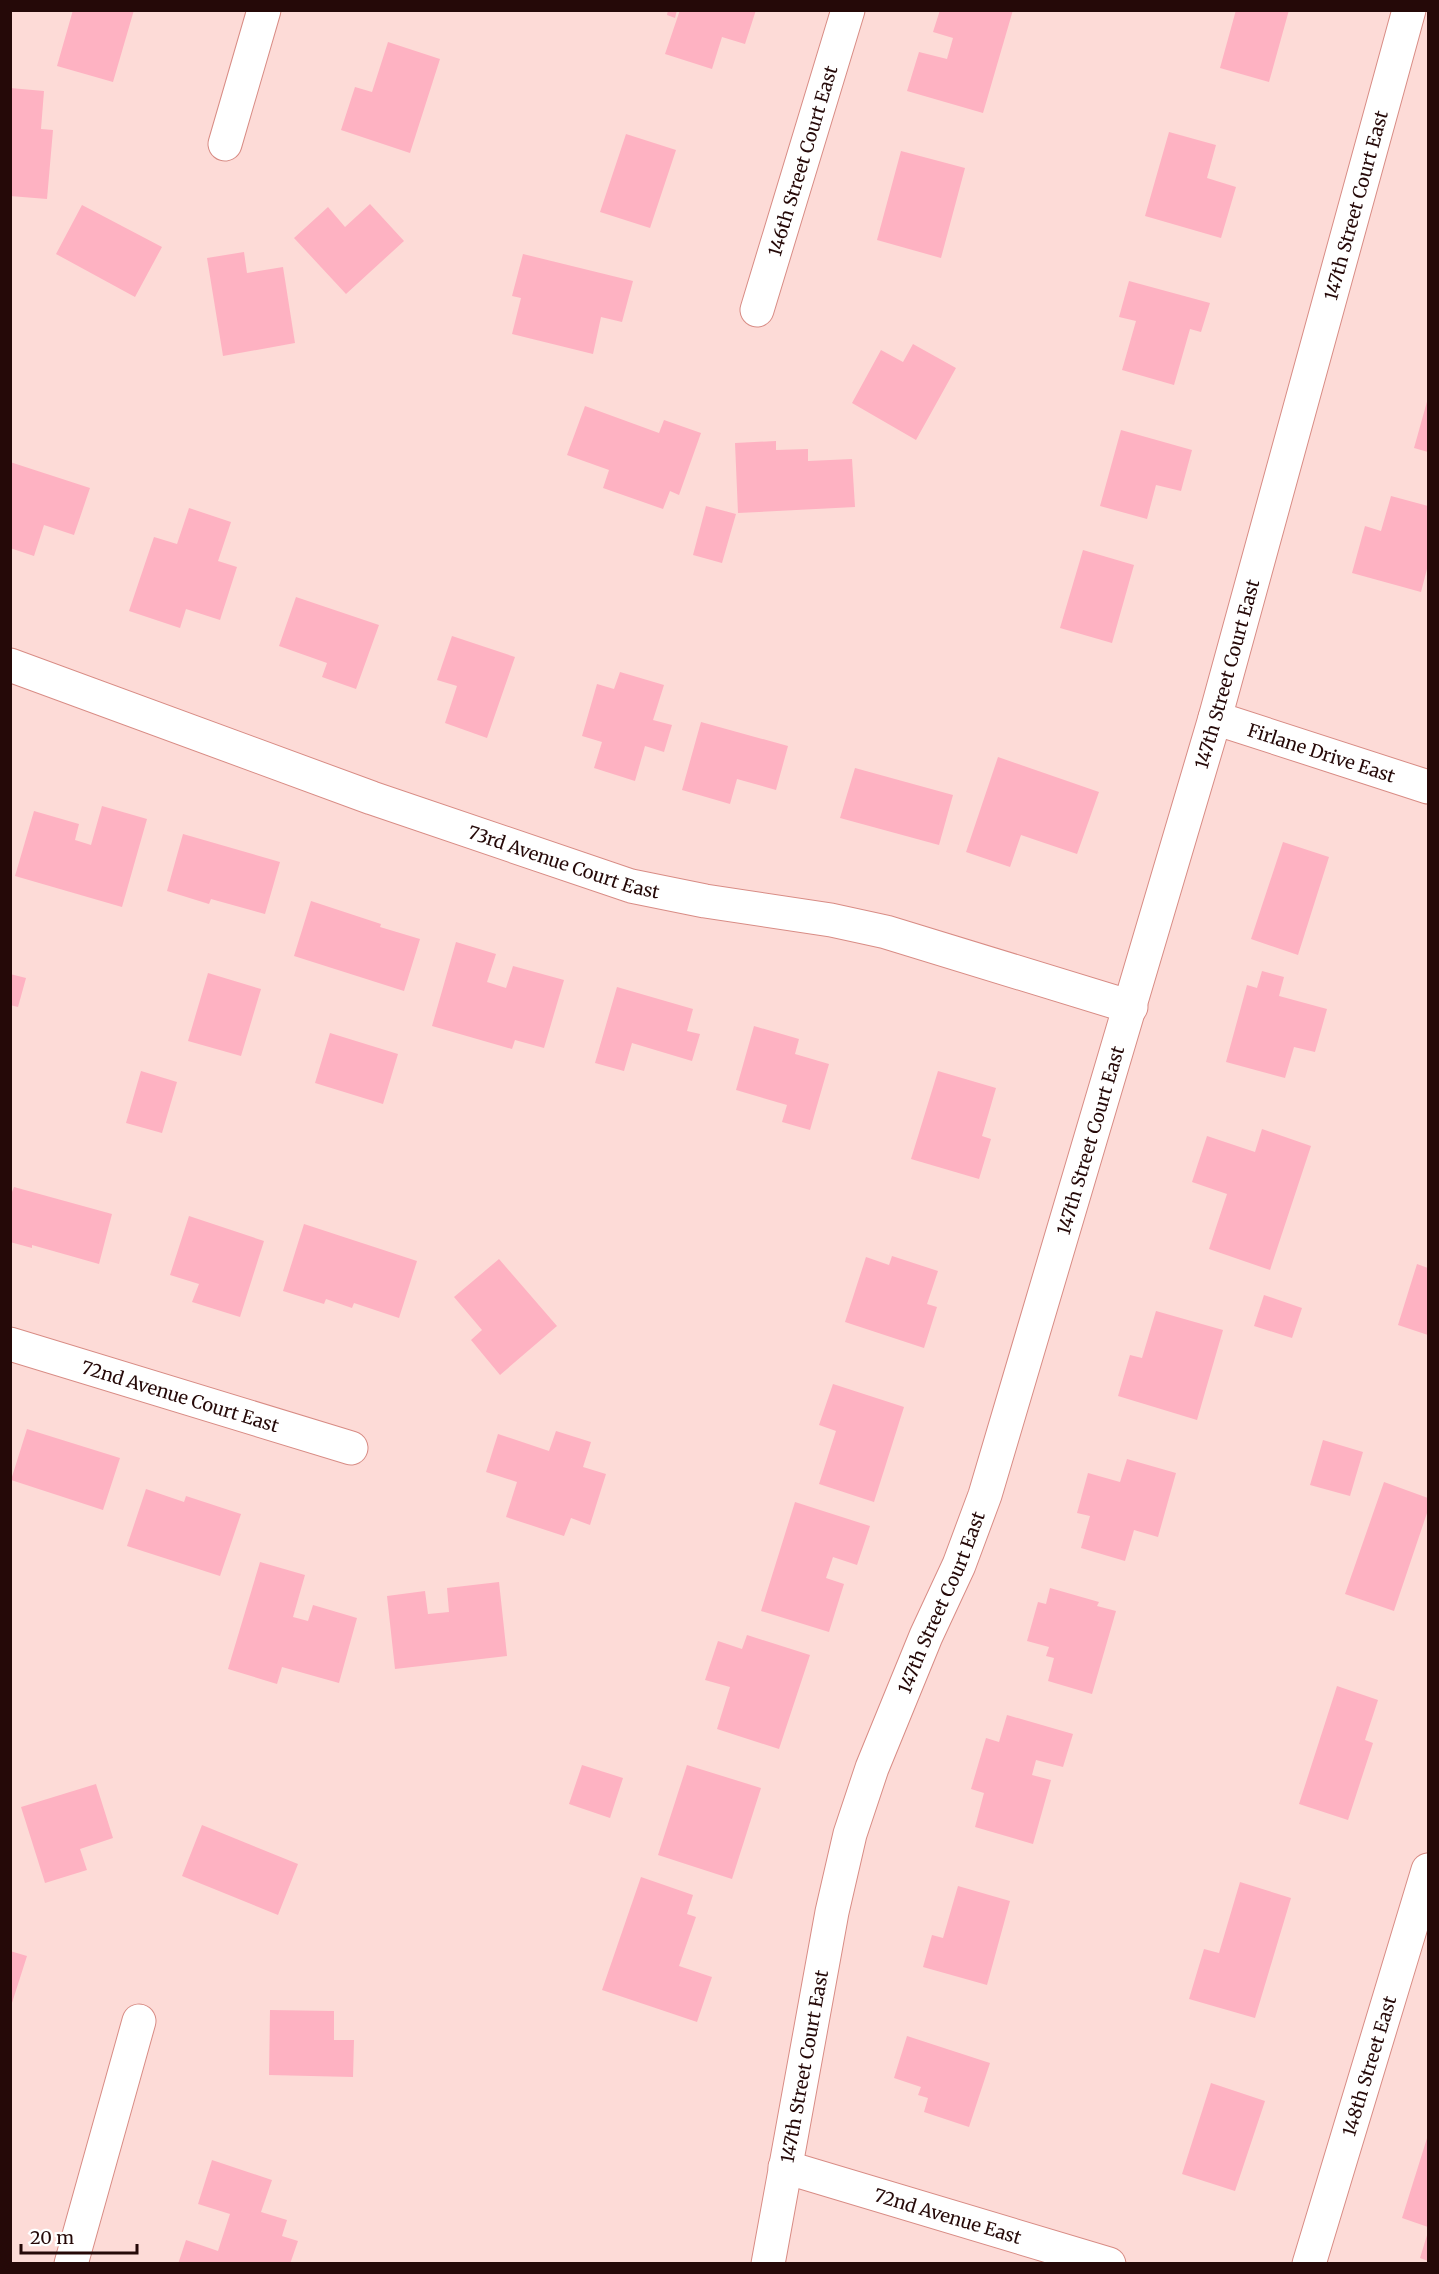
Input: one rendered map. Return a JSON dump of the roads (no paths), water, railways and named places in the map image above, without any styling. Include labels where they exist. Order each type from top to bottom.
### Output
[{"type":"street","points":[[225,144],[264,10]]},
{"type":"street","name":"146th Street Court East","points":[[757,310],[848,10]]},
{"type":"street","name":"147th Street Court East","points":[[768,2264],[832,1912],[850,1834],[872,1768],[926,1636],[959,1565],[985,1495],[1215,718],[1409,10]]},
{"type":"street","name":"73rd Avenue Court East","points":[[10,665],[372,798],[631,886],[705,901],[831,920],[885,932],[1131,1007]]},
{"type":"street","name":"Firlane Drive East","points":[[1215,718],[1428,787]]},
{"type":"street","name":"72nd Avenue Court East","points":[[10,1344],[351,1448]]},
{"type":"street","name":"148th Street East","points":[[1309,2264],[1428,1870]]},
{"type":"street","points":[[71,2264],[139,2021]]},
{"type":"street","name":"72nd Avenue East","points":[[785,2167],[1109,2264]]}]
